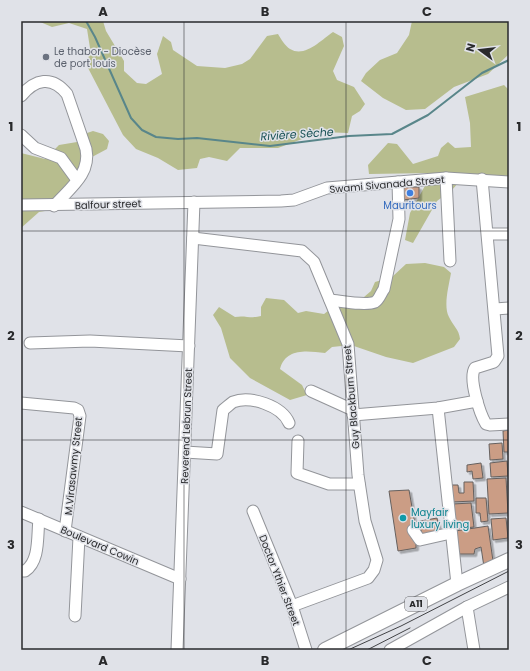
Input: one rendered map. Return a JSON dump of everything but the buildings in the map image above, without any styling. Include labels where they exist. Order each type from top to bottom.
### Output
[{"type":"main road","name":"A11","points":[[325,650],[457,584],[509,560]]},
{"type":"street","points":[[21,96],[28,87],[36,82],[43,81],[61,86],[67,94],[88,158],[84,172],[54,206]]},
{"type":"street","points":[[21,135],[35,148],[61,158],[77,180]]},
{"type":"street","points":[[446,178],[450,261]]},
{"type":"street","name":"Swami Sivanada Street","points":[[194,202],[294,200],[327,188],[446,178],[482,179],[509,182]]},
{"type":"street","points":[[482,179],[498,356],[494,362],[475,368],[472,371],[477,401],[486,424],[509,424]]},
{"type":"street","points":[[330,300],[365,303],[374,302],[379,298],[384,289],[399,219],[400,206],[398,182]]},
{"type":"street","name":"Balfour street","points":[[21,205],[54,206],[194,202]]},
{"type":"street","name":"Reverend Lebrun Street","points":[[177,650],[194,202]]},
{"type":"street","points":[[488,234],[509,234]]},
{"type":"street","name":"Guy Blackburn Street","points":[[193,238],[302,251],[314,262],[348,344],[359,484],[365,521],[377,560],[374,570],[368,578],[292,606]]},
{"type":"street","points":[[495,310],[509,308]]},
{"type":"street","points":[[30,343],[90,341],[189,346]]},
{"type":"street","points":[[311,391],[353,412],[438,408],[477,401]]},
{"type":"street","points":[[185,452],[217,454],[223,410],[234,402],[252,401],[273,406],[285,414],[289,422]]},
{"type":"street","name":"M.Virasawmy Street","points":[[21,403],[74,408],[78,410],[80,416],[65,531]]},
{"type":"street","points":[[438,408],[457,584]]},
{"type":"street","points":[[298,441],[297,473],[330,484],[359,484]]},
{"type":"street","name":"Doctor Ythier Street","points":[[253,511],[292,606],[306,650]]},
{"type":"street","name":"Boulevard Cowin","points":[[21,512],[180,579]]},
{"type":"street","points":[[21,571],[24,571],[33,564],[36,555],[39,519]]},
{"type":"street","points":[[413,530],[420,540],[451,533]]},
{"type":"street","points":[[75,616],[79,536]]},
{"type":"street","points":[[391,650],[468,607],[509,587]]},
{"type":"street","points":[[468,607],[474,650]]},
{"type":"green space","points":[[38,21],[103,21],[106,31],[124,61],[124,71],[137,83],[146,84],[162,74],[157,54],[163,36],[171,42],[173,50],[197,66],[225,68],[242,64],[250,59],[267,36],[278,34],[288,48],[301,51],[313,47],[333,32],[342,37],[344,46],[333,71],[337,80],[354,87],[365,104],[360,111],[352,116],[348,133],[321,132],[278,148],[240,148],[227,161],[209,157],[200,159],[197,168],[178,170],[158,158],[136,149],[123,135],[87,66],[90,48],[87,29],[69,23],[52,27]]},
{"type":"green space","points":[[412,21],[509,21],[509,54],[488,74],[454,87],[425,109],[406,110],[383,98],[361,81],[366,73],[380,60],[397,53],[409,35]]},
{"type":"green space","points":[[504,85],[509,90],[509,178],[466,174],[452,190],[437,201],[413,243],[405,240],[410,213],[432,173],[369,174],[368,165],[388,143],[397,144],[413,164],[438,156],[441,148],[448,142],[455,148],[471,147],[470,123],[465,97]]},
{"type":"green space","points":[[93,131],[103,134],[109,141],[107,149],[92,157],[83,182],[57,209],[39,212],[21,228],[21,153],[45,159],[59,145],[77,142],[84,134]]},
{"type":"green space","points":[[425,263],[444,267],[451,273],[446,307],[449,317],[457,330],[460,339],[454,347],[413,363],[386,357],[351,345],[332,347],[325,353],[298,352],[287,357],[280,369],[302,385],[307,395],[290,400],[250,378],[230,358],[221,328],[213,315],[219,307],[235,317],[261,316],[261,307],[266,298],[284,300],[298,313],[306,311],[324,314],[346,297],[364,297],[371,291],[375,282],[392,277],[406,264]]},
{"type":"waterway","name":"Rivière Sèche","points":[[86,21],[95,37],[131,118],[142,130],[156,137],[178,139],[197,138],[270,146],[349,136],[392,134],[428,115],[482,73],[509,60]]},
{"type":"tram line","points":[[348,650],[401,626],[509,571]]},
{"type":"tram line","points":[[367,650],[410,628]]},
{"type":"place","name":"Le thabor - Diocèse de port louis","points":[[46,57]]},
{"type":"place","name":"Mauritours","points":[[410,193]]},
{"type":"place","name":"Mayfair luxury living","points":[[403,518]]}]
